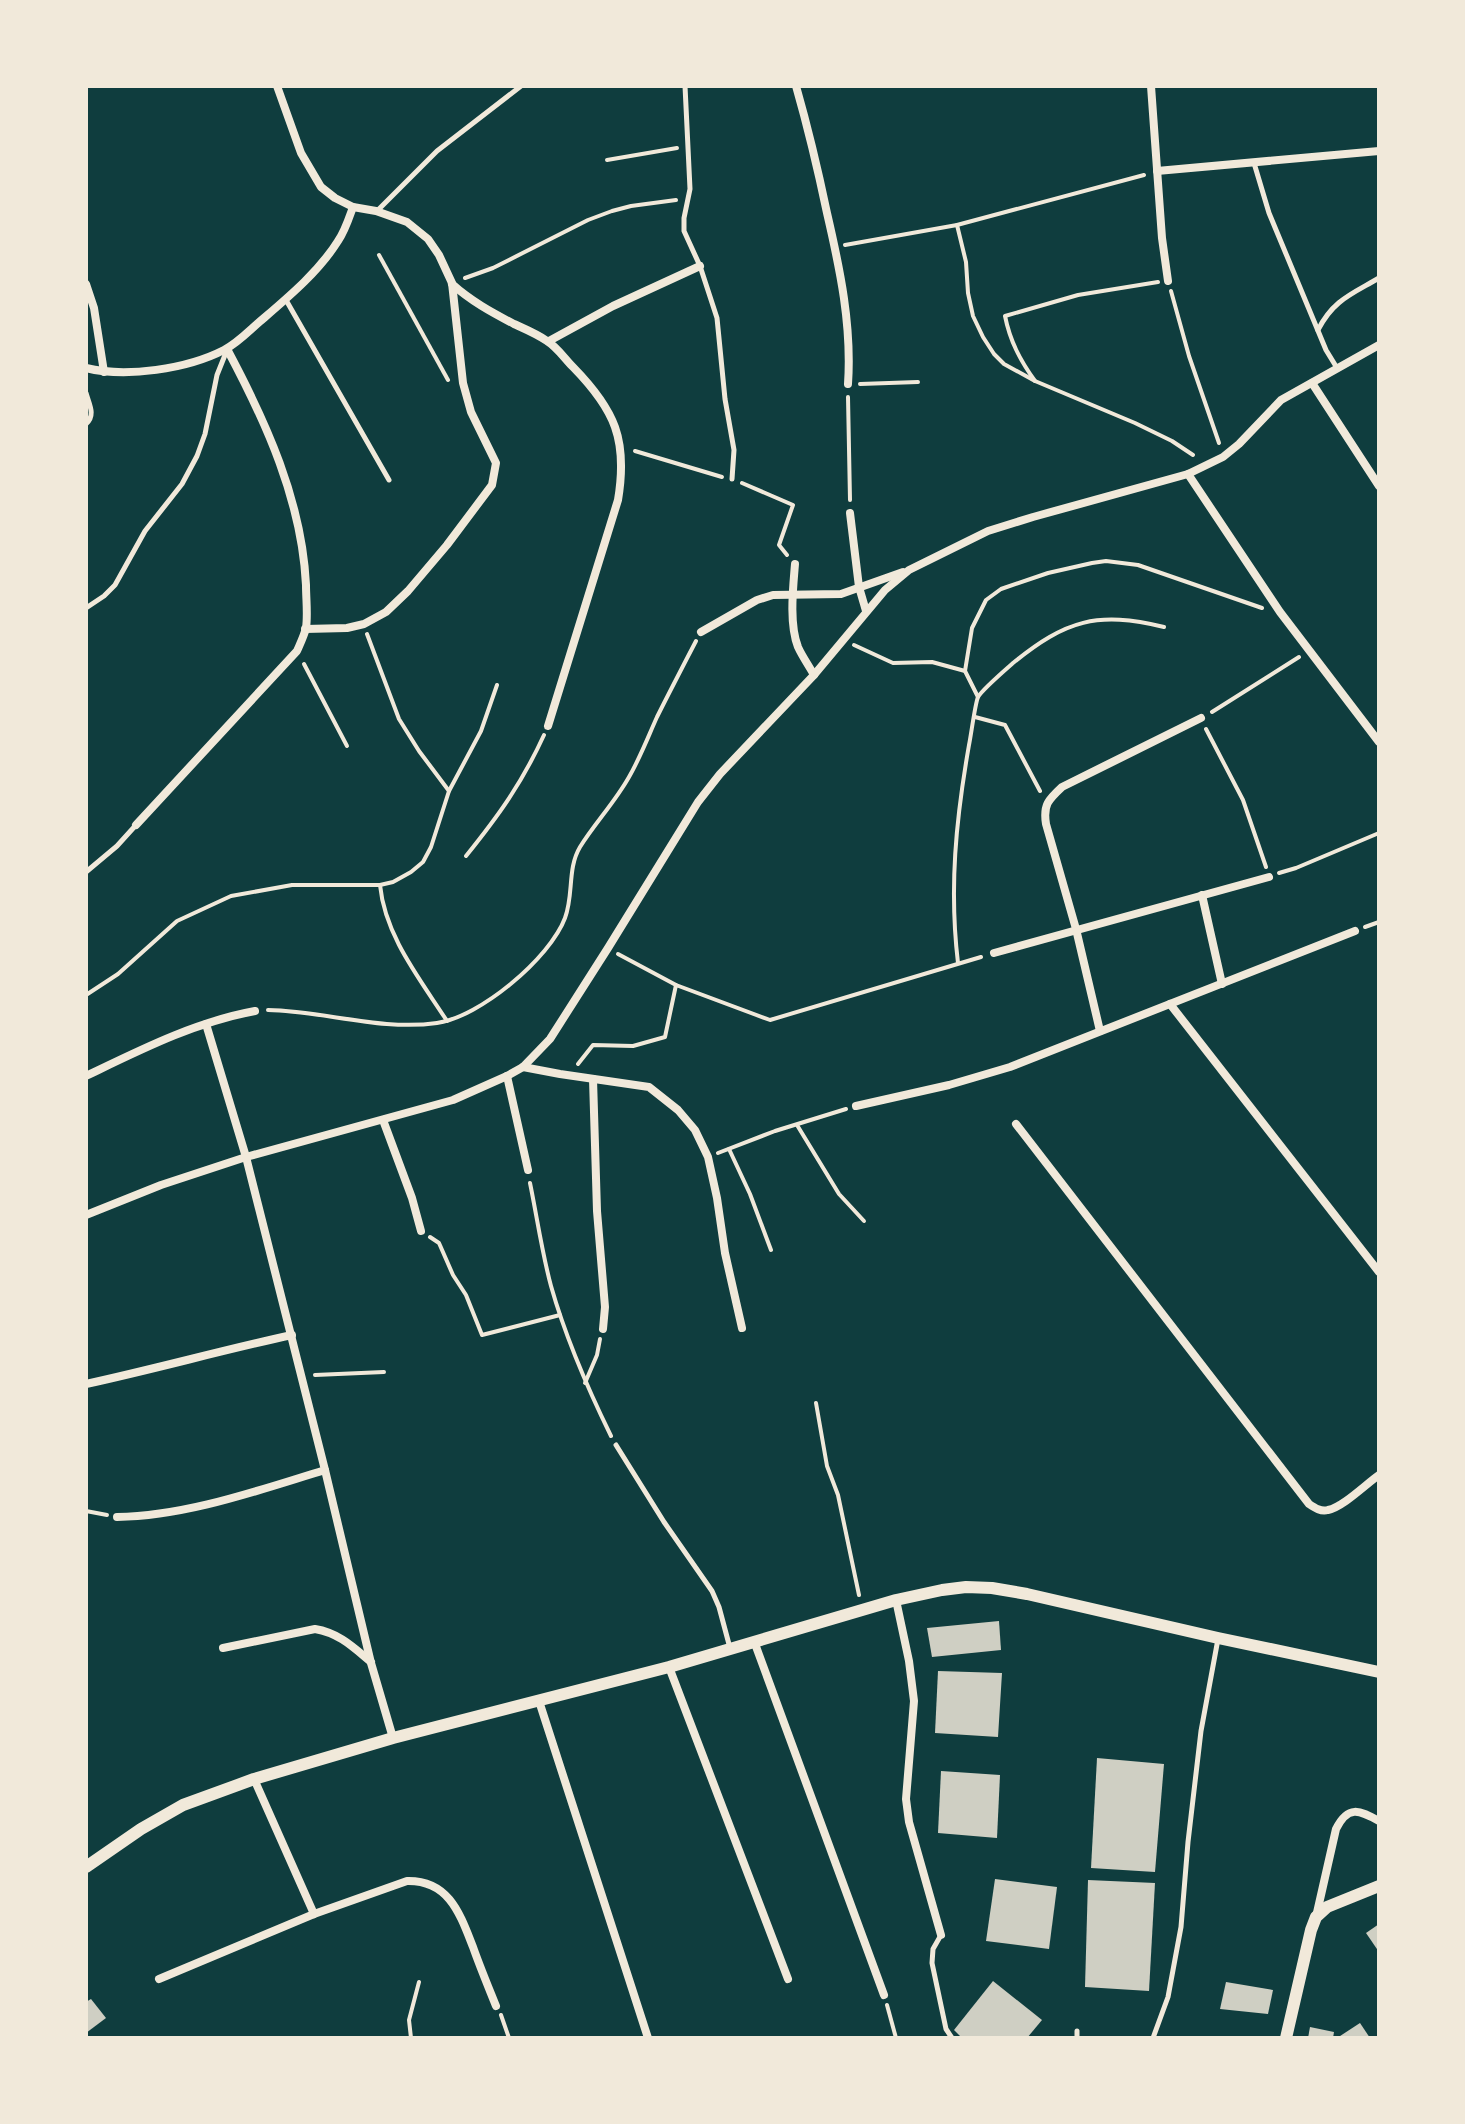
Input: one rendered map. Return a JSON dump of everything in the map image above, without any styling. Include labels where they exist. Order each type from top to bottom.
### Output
[{"type":"street","points":[[277,86],[301,153],[321,187],[353,207],[407,222],[428,239],[439,255],[452,283],[463,383],[471,412],[496,463],[492,485],[447,545],[386,612],[364,624],[347,628],[305,629]]},
{"type":"street","points":[[796,86],[845,297],[848,384]]},
{"type":"street","points":[[1151,86],[1168,281]]},
{"type":"street","points":[[1157,171],[1379,151]]},
{"type":"street","points":[[86,368],[104,372],[168,369],[227,349],[286,300],[326,259],[340,238],[353,207]]},
{"type":"street","points":[[549,341],[613,306],[700,266]]},
{"type":"street","points":[[452,283],[490,312],[549,341],[589,383],[609,411],[621,447],[622,474],[618,500],[548,726]]},
{"type":"street","points":[[86,284],[94,308],[104,372]]},
{"type":"street","points":[[701,632],[757,600],[773,595],[841,594],[909,570],[988,531],[1204,468],[1239,444],[1281,400],[1379,345]]},
{"type":"street","points":[[136,825],[297,651],[305,629],[301,538],[290,498],[271,438],[227,349]]},
{"type":"street","points":[[1312,383],[1379,486]]},
{"type":"street","points":[[1188,474],[1280,612],[1379,742]]},
{"type":"street","points":[[850,513],[859,587],[866,611]]},
{"type":"street","points":[[795,564],[792,594],[795,632],[798,647],[814,675]]},
{"type":"street","points":[[86,1215],[161,1185],[246,1157],[453,1100],[523,1067],[550,1039],[698,802],[720,774],[814,675],[885,590],[909,570]]},
{"type":"street","points":[[1100,1031],[1076,929],[1046,824],[1044,813],[1047,803],[1062,787],[1201,718]]},
{"type":"street","points":[[994,953],[1269,877]]},
{"type":"street","points":[[1202,895],[1222,984]]},
{"type":"street","points":[[856,1106],[949,1085],[1010,1067],[1355,931]]},
{"type":"street","points":[[1170,1004],[1379,1272]]},
{"type":"street","points":[[86,1076],[145,1047],[228,1016],[255,1011]]},
{"type":"street","points":[[206,1024],[246,1157],[371,1663],[393,1738]]},
{"type":"street","points":[[523,1067],[649,1087],[678,1110],[695,1130],[708,1157],[742,1328]]},
{"type":"street","points":[[507,1076],[528,1170]]},
{"type":"street","points":[[593,1079],[597,1211],[605,1307],[603,1329]]},
{"type":"street","points":[[383,1120],[421,1231]]},
{"type":"street","points":[[1016,1124],[1309,1504],[1317,1510],[1338,1506],[1379,1475]]},
{"type":"street","points":[[86,1384],[292,1335]]},
{"type":"street","points":[[117,1517],[223,1500],[325,1470]]},
{"type":"street","points":[[86,1867],[183,1805],[254,1779],[393,1738],[669,1667],[896,1600],[942,1590],[992,1588],[1027,1594],[1379,1672]]},
{"type":"street","points":[[896,1600],[914,1701],[906,1799],[909,1822],[941,1935]]},
{"type":"street","points":[[223,1648],[315,1629],[340,1637],[371,1663]]},
{"type":"street","points":[[754,1641],[884,1995]]},
{"type":"street","points":[[669,1667],[788,1979]]},
{"type":"street","points":[[539,1701],[648,2038]]},
{"type":"street","points":[[254,1779],[314,1914]]},
{"type":"street","points":[[1286,2038],[1336,1829],[1351,1812],[1358,1811],[1379,1821]]},
{"type":"street","points":[[159,1979],[314,1914],[407,1881],[422,1881],[439,1889],[452,1902],[496,2006]]},
{"type":"street","points":[[1316,1917],[1327,1907],[1379,1886]]},
{"type":"lane","points":[[376,211],[437,151],[521,86]]},
{"type":"lane","points":[[685,86],[689,198],[684,231],[700,266],[717,318],[725,399],[734,450],[732,479]]},
{"type":"lane","points":[[1254,163],[1269,213],[1318,331],[1338,369]]},
{"type":"lane","points":[[1318,331],[1327,313],[1379,278]]},
{"type":"lane","points":[[286,300],[389,480]]},
{"type":"lane","points":[[86,608],[115,585],[145,531],[182,484],[205,434],[217,375],[227,349]]},
{"type":"lane","points":[[86,393],[92,413],[86,424]]},
{"type":"lane","points":[[86,872],[136,825]]},
{"type":"lane","points":[[616,1445],[712,1591],[730,1648]]},
{"type":"lane","points":[[1153,2038],[1168,1997],[1178,1940],[1201,1731],[1218,1638]]},
{"type":"lane","points":[[941,1935],[933,1949],[932,1963],[946,2029],[952,2038]]},
{"type":"path","points":[[607,160],[687,146]]},
{"type":"path","points":[[835,247],[957,225],[1157,171]]},
{"type":"path","points":[[452,283],[493,268],[612,211],[689,198]]},
{"type":"path","points":[[957,225],[966,262],[973,316],[983,337],[1004,364],[1035,381],[1172,441],[1188,450],[1204,468]]},
{"type":"path","points":[[379,255],[447,379],[471,412]]},
{"type":"path","points":[[1035,381],[1009,337],[1005,316],[1078,295],[1168,281],[1223,457]]},
{"type":"path","points":[[850,513],[848,384],[918,382]]},
{"type":"path","points":[[621,447],[732,479],[793,505],[779,545],[795,564]]},
{"type":"path","points":[[958,964],[953,924],[953,867],[962,782],[978,697],[965,671],[972,628],[986,600],[1001,589],[1048,573],[1106,561],[1138,565],[1254,607],[1280,612]]},
{"type":"path","points":[[978,697],[1033,647],[1067,627],[1099,619],[1134,620],[1164,627]]},
{"type":"path","points":[[364,624],[399,719],[449,791]]},
{"type":"path","points":[[255,1011],[272,1010],[384,1023],[435,1023],[447,1021],[484,1003],[518,977],[539,959],[560,930],[570,896],[570,873],[579,850],[629,776],[701,632]]},
{"type":"path","points":[[844,639],[893,663],[932,662],[965,671]]},
{"type":"path","points":[[297,651],[347,746]]},
{"type":"path","points":[[1308,651],[1201,718],[1243,800],[1269,877],[1379,833]]},
{"type":"path","points":[[86,995],[144,953],[158,936],[177,921],[231,896],[292,885],[380,885],[411,872],[423,862],[449,791],[481,731],[497,685]]},
{"type":"path","points":[[975,717],[1005,725],[1047,803]]},
{"type":"path","points":[[466,856],[499,815],[520,782],[548,726]]},
{"type":"path","points":[[380,885],[382,900],[404,955],[447,1021]]},
{"type":"path","points":[[608,948],[676,985],[770,1020],[994,953]]},
{"type":"path","points":[[569,1076],[593,1045],[633,1046],[665,1037],[676,985]]},
{"type":"path","points":[[708,1157],[796,1124],[856,1106]]},
{"type":"path","points":[[796,1124],[839,1194],[864,1221]]},
{"type":"path","points":[[729,1149],[771,1250]]},
{"type":"path","points":[[528,1170],[550,1283],[560,1315],[585,1383],[616,1445]]},
{"type":"path","points":[[421,1231],[439,1243],[466,1295],[482,1335],[560,1315]]},
{"type":"path","points":[[585,1383],[597,1355],[603,1329]]},
{"type":"path","points":[[302,1376],[384,1372]]},
{"type":"path","points":[[816,1403],[827,1466],[838,1495],[862,1610]]},
{"type":"path","points":[[86,1511],[117,1517]]},
{"type":"path","points":[[411,2038],[409,2020],[419,1982]]},
{"type":"path","points":[[884,1995],[896,2038]]},
{"type":"path","points":[[496,2006],[509,2038]]},
{"type":"building","points":[[999,1621],[1001,1650],[932,1657],[927,1628]]},
{"type":"building","points":[[938,1671],[1002,1673],[998,1737],[935,1733]]},
{"type":"building","points":[[1097,1758],[1164,1764],[1155,1872],[1091,1868]]},
{"type":"building","points":[[941,1771],[1000,1775],[997,1838],[938,1833]]},
{"type":"building","points":[[995,1879],[1057,1887],[1049,1949],[986,1941]]},
{"type":"building","points":[[1088,1880],[1155,1883],[1149,1991],[1085,1987]]},
{"type":"building","points":[[1379,1924],[1379,1952],[1366,1933]]},
{"type":"building","points":[[993,1981],[1042,2020],[1027,2038],[962,2038],[954,2030]]},
{"type":"building","points":[[1226,1982],[1273,1990],[1268,2014],[1220,2009]]},
{"type":"building","points":[[91,1999],[106,2018],[86,2033],[86,2002]]},
{"type":"building","points":[[1360,2023],[1370,2038],[1337,2038]]},
{"type":"building","points":[[1310,2027],[1334,2032],[1333,2038],[1308,2038]]}]
